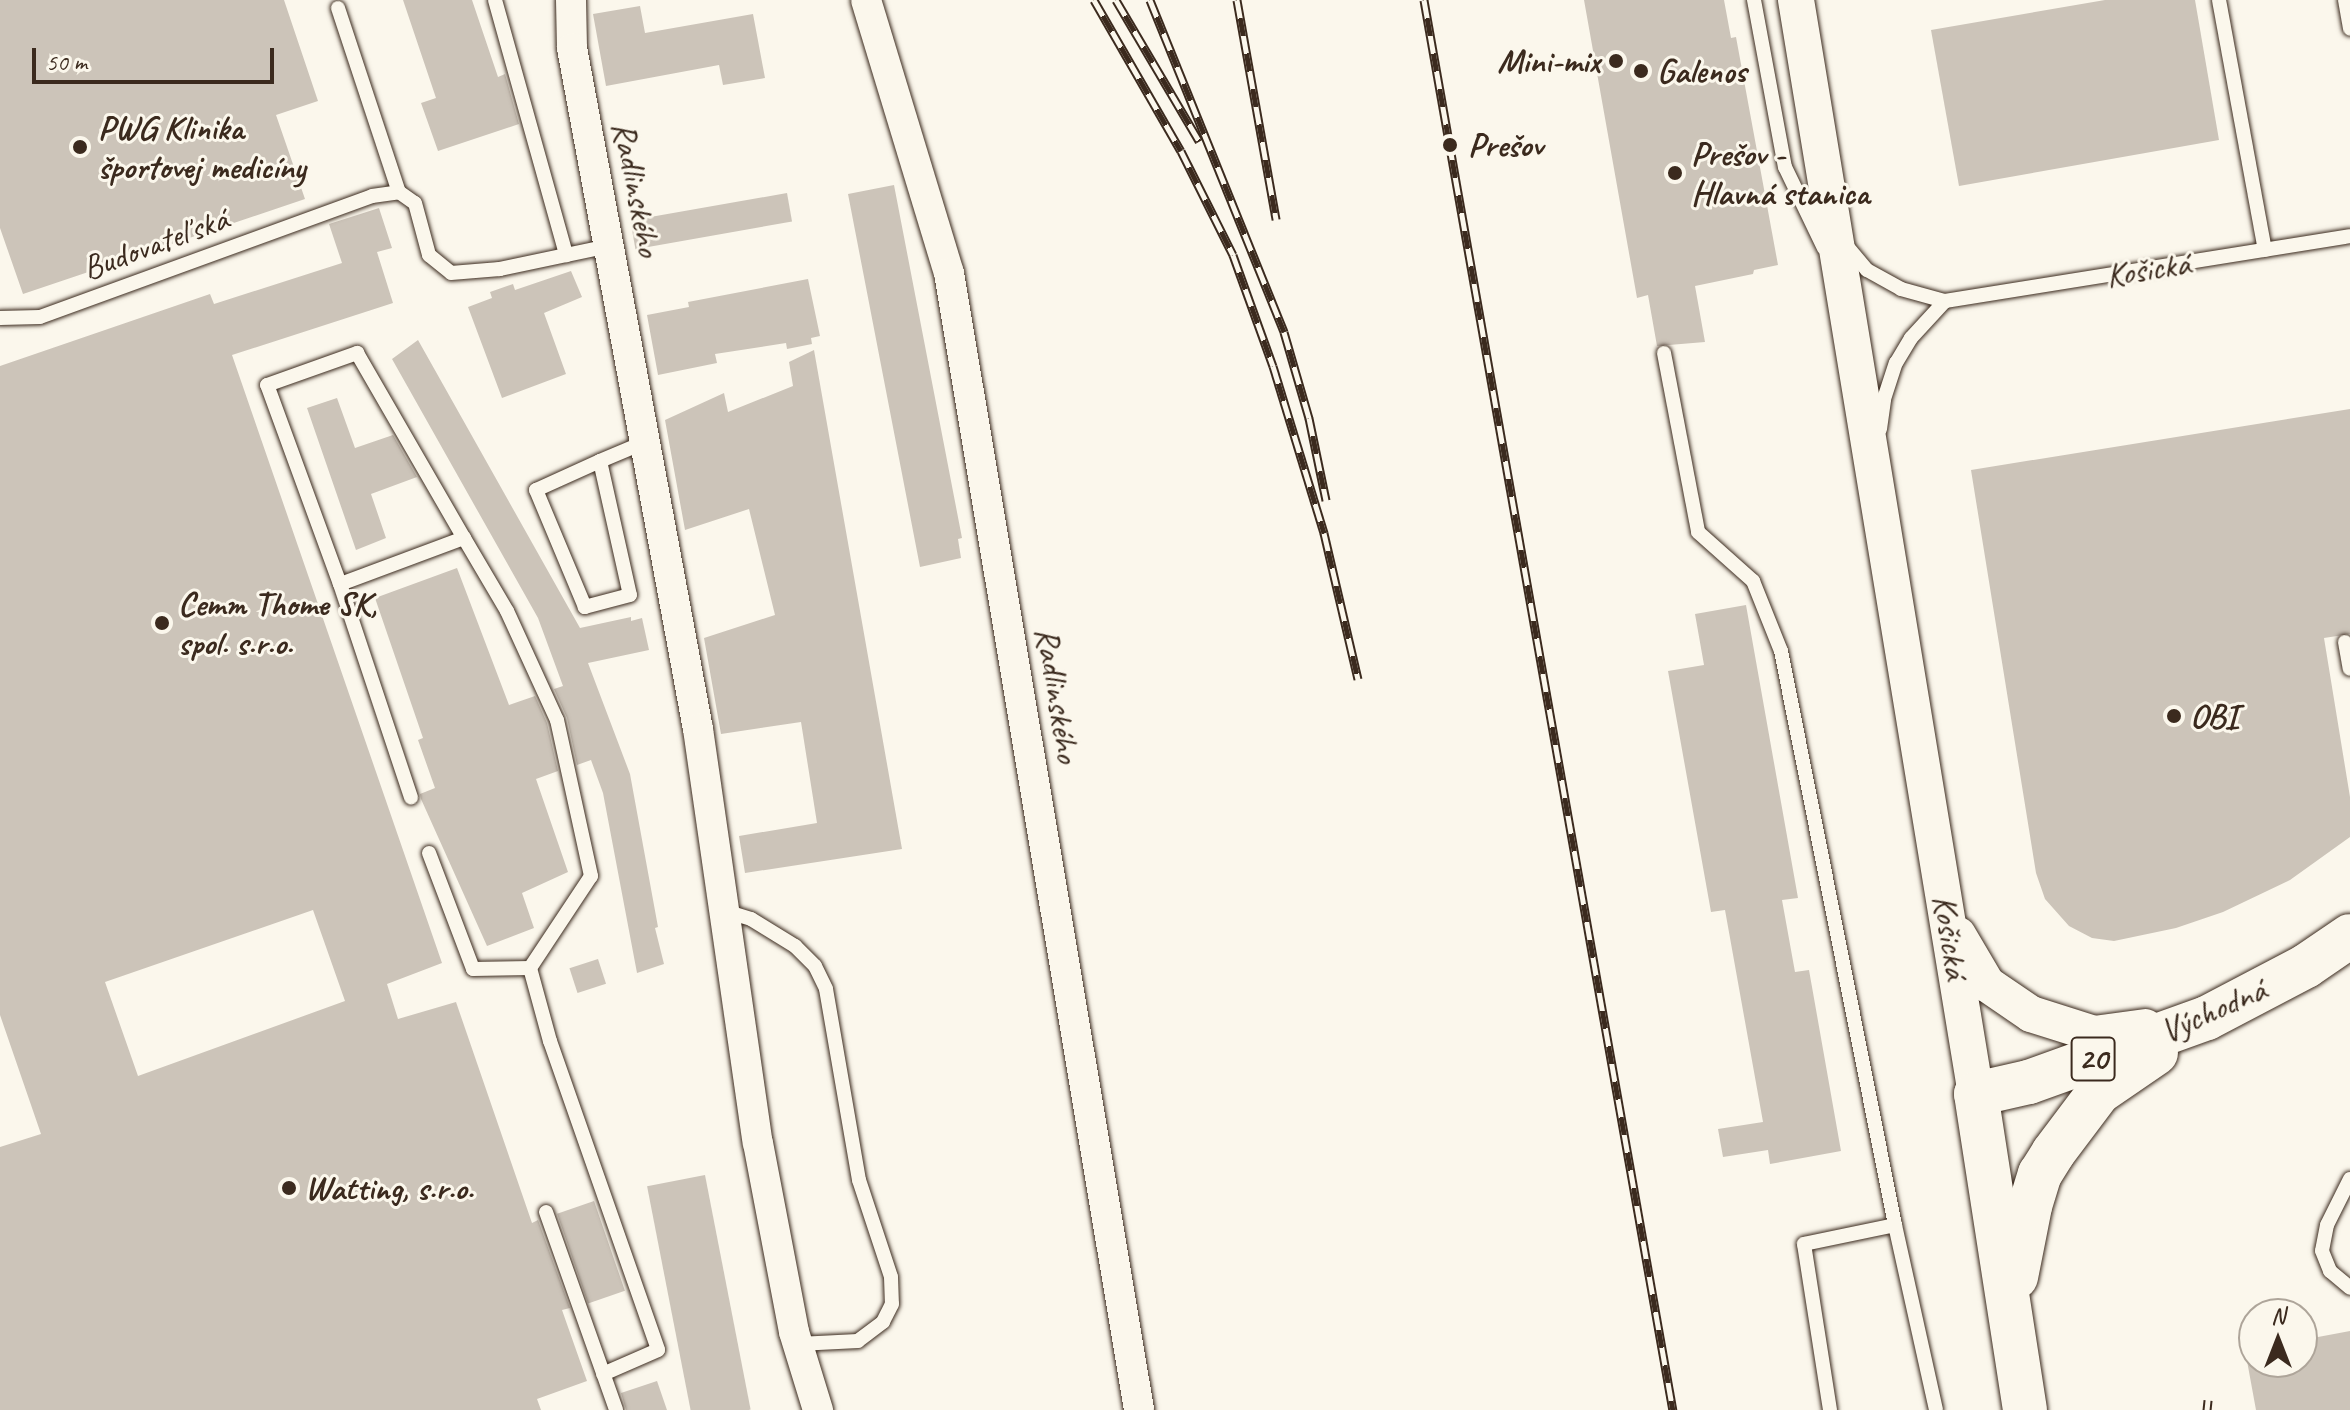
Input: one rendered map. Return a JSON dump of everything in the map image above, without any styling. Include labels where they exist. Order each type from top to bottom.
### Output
[{"type":"main road","name":"Východná","points":[[1976,1094],[2029,1082],[2207,1018],[2306,966],[2350,936]]},
{"type":"main road","points":[[2010,1309],[2030,1206],[2040,1174],[2053,1153],[2099,1092],[2207,1018]]},
{"type":"main road","name":"Košická","points":[[1976,1094],[2025,1410]]},
{"type":"street","name":"Radlinského","points":[[571,0],[572,48],[698,729],[758,1143],[798,1344],[818,1410]]},
{"type":"street","name":"Radlinského","points":[[866,0],[949,273],[1139,1410]]},
{"type":"street","name":"Košická","points":[[1796,0],[1848,299],[1976,1094]]},
{"type":"street","points":[[1949,920],[1987,984],[2031,1014],[2094,1034],[2207,1018]]},
{"type":"lane","points":[[495,0],[566,255]]},
{"type":"lane","points":[[1754,0],[1785,167],[1848,299]]},
{"type":"lane","points":[[2219,0],[2265,250]]},
{"type":"lane","points":[[2345,0],[2350,29]]},
{"type":"lane","points":[[338,8],[399,192],[415,203],[429,255],[451,273],[500,269],[609,246]]},
{"type":"lane","name":"Budovateľská","points":[[0,318],[40,317],[372,196],[399,192]]},
{"type":"lane","name":"Košická","points":[[1837,234],[1867,270],[1901,289],[1945,301],[2350,236]]},
{"type":"lane","name":"Košická","points":[[1875,465],[1884,399],[1896,363],[1911,338],[1945,301]]},
{"type":"lane","points":[[411,797],[340,584],[267,385],[357,353],[507,611],[557,720],[591,876],[530,968],[550,1041],[658,1350],[603,1374]]},
{"type":"lane","points":[[1664,353],[1698,532],[1753,581],[1781,651],[1895,1225],[1936,1410]]},
{"type":"lane","points":[[600,461],[630,595],[585,607],[536,490],[600,461],[645,442]]},
{"type":"lane","points":[[340,584],[464,538]]},
{"type":"lane","points":[[2345,642],[2350,669]]},
{"type":"lane","points":[[429,853],[473,969],[530,968]]},
{"type":"lane","points":[[724,911],[751,919],[795,946],[815,966],[826,989],[859,1180],[891,1277],[892,1304],[883,1322],[858,1341],[798,1344]]},
{"type":"lane","points":[[2350,1179],[2327,1225],[2322,1251],[2330,1271],[2350,1288]]},
{"type":"lane","points":[[546,1212],[616,1410]]},
{"type":"lane","points":[[1830,1410],[1804,1244],[1895,1225]]},
{"type":"building","points":[[0,0],[284,0],[318,101],[276,115],[305,199],[23,294],[0,228]]},
{"type":"building","points":[[403,0],[472,0],[498,77],[505,74],[519,124],[438,151],[421,103],[436,98]]},
{"type":"building","name":"Prešov - Hlavná stanica","points":[[1584,0],[1724,0],[1731,38],[1736,37],[1778,265],[1754,270],[1753,274],[1695,286],[1705,342],[1657,346],[1648,295],[1637,298]]},
{"type":"building","points":[[2105,0],[2195,0],[2219,140],[1959,186],[1931,30]]},
{"type":"building","points":[[640,6],[645,33],[753,14],[765,78],[723,85],[719,65],[606,86],[593,14]]},
{"type":"building","points":[[894,185],[962,538],[958,539],[961,558],[920,567],[848,194]]},
{"type":"building","points":[[787,193],[792,222],[635,249],[630,221]]},
{"type":"building","points":[[379,208],[392,248],[377,252],[393,303],[232,355],[442,963],[387,984],[398,1019],[456,1002],[532,1223],[538,1220],[570,1308],[562,1310],[587,1381],[537,1399],[541,1410],[0,1410],[0,1147],[41,1134],[0,1015],[0,366],[210,294],[214,304],[342,263],[329,224]],"holes":[[[313,910],[345,1001],[138,1076],[105,982]]]},
{"type":"building","points":[[571,271],[582,297],[544,313],[566,374],[502,398],[468,307],[492,298],[490,292],[513,284],[515,290]]},
{"type":"building","points":[[808,279],[820,336],[811,338],[812,344],[787,349],[786,343],[715,354],[717,363],[658,375],[647,315],[689,307],[688,302]]},
{"type":"building","points":[[418,340],[580,628],[631,617],[631,621],[642,618],[649,650],[588,663],[630,774],[658,927],[655,928],[664,964],[637,973],[603,793],[591,760],[577,765],[567,718],[554,689],[563,686],[538,618],[392,359]]},
{"type":"building","points":[[814,350],[902,849],[745,873],[739,836],[817,823],[801,722],[721,734],[704,638],[775,615],[749,509],[685,530],[665,420],[724,393],[728,412],[793,386],[789,362]]},
{"type":"building","points":[[337,398],[355,448],[393,435],[417,477],[371,494],[386,538],[356,550],[307,408]]},
{"type":"building","name":"OBI","points":[[2350,409],[2350,634],[2324,638],[2350,797],[2350,837],[2290,880],[2223,912],[2176,928],[2114,941],[2092,938],[2069,926],[2045,899],[2036,873],[1971,470]]},
{"type":"building","points":[[457,568],[509,705],[535,696],[547,723],[558,771],[536,779],[568,872],[522,893],[534,928],[487,946],[421,799],[420,794],[435,788],[418,740],[423,738],[375,598]]},
{"type":"building","points":[[1746,605],[1798,898],[1782,900],[1795,972],[1809,970],[1841,1151],[1770,1164],[1768,1150],[1723,1157],[1718,1129],[1763,1122],[1725,910],[1711,912],[1668,671],[1704,665],[1695,614]]},
{"type":"building","points":[[598,959],[606,984],[578,993],[569,968]]},
{"type":"building","points":[[705,1175],[751,1410],[691,1410],[647,1186]]},
{"type":"building","points":[[594,1201],[625,1291],[588,1304],[557,1214]]},
{"type":"building","points":[[2350,1331],[2350,1410],[2256,1410],[2250,1378],[2318,1378],[2318,1337]]},
{"type":"building","points":[[657,1381],[667,1410],[626,1410],[621,1393]]},
{"type":"railway","points":[[1094,0],[1181,151],[1233,255],[1273,366],[1324,533],[1358,679]]},
{"type":"railway","points":[[1116,0],[1199,141]]},
{"type":"railway","points":[[1150,0],[1284,332],[1309,418],[1326,500]]},
{"type":"railway","points":[[1237,0],[1276,220]]},
{"type":"railway","points":[[1424,0],[1673,1410]]},
{"type":"railway","points":[[2207,1410],[2208,1400]]},
{"type":"place","name":"Mini-mix","points":[[1616,61]]},
{"type":"place","name":"Galenos","points":[[1641,71]]},
{"type":"place","name":"Prešov","points":[[1450,145]]},
{"type":"place","name":"PWG Klinika športovej medicíny","points":[[80,147]]},
{"type":"place","name":"Prešov - Hlavná stanica","points":[[1675,173]]},
{"type":"place","name":"Cemm Thome SK, spol. s.r.o.","points":[[162,623]]},
{"type":"place","name":"OBI","points":[[2174,716]]},
{"type":"place","name":"Watting, s.r.o.","points":[[289,1188]]}]
